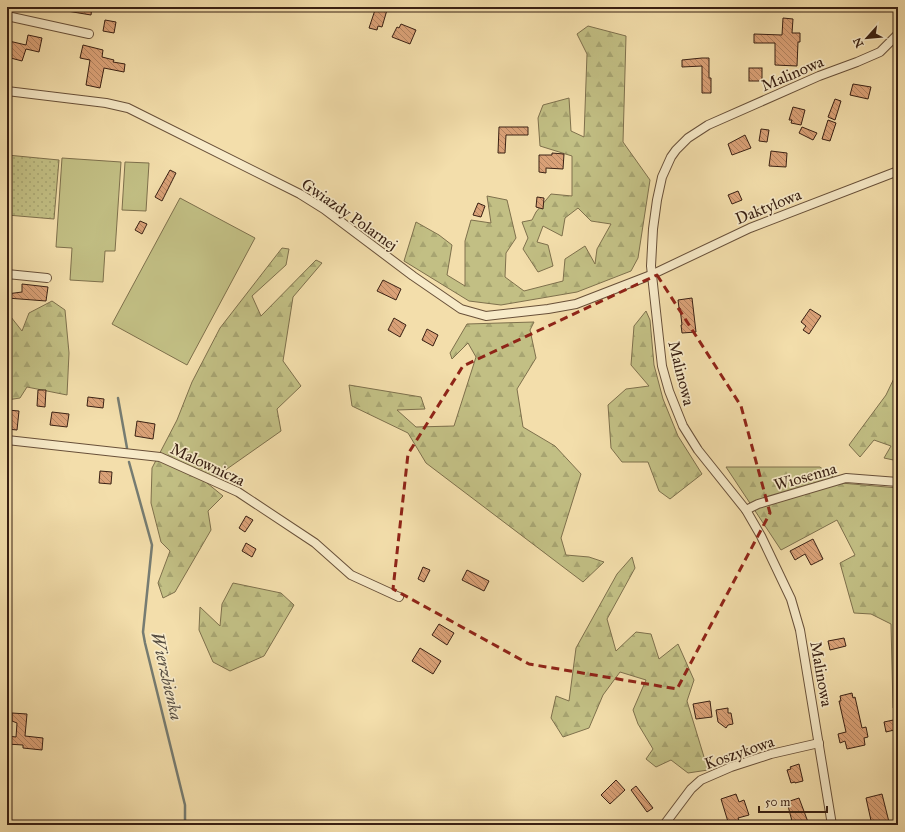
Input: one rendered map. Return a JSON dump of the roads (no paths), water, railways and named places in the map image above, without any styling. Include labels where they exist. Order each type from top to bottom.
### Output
[{"type":"street","points":[[7,16],[89,34]]},
{"type":"street","name":"Malinowa","points":[[832,825],[820,743],[800,630],[791,599],[761,536],[746,510],[698,450],[683,426],[676,410],[662,366],[651,275],[653,229],[662,176],[676,150],[688,138],[708,125],[819,76],[880,52],[898,34]]},
{"type":"street","name":"Gwiazdy Polarnej","points":[[7,91],[106,103],[128,108],[300,194],[324,209],[413,276],[461,309],[486,316],[548,309],[576,304],[651,275]]},
{"type":"street","name":"Daktylowa","points":[[651,275],[750,228],[898,171]]},
{"type":"street","points":[[7,274],[47,278]]},
{"type":"street","name":"Malownicza","points":[[7,440],[160,457],[244,496],[315,543],[354,577],[400,597]]},
{"type":"street","name":"Wiosenna","points":[[746,510],[758,504],[846,478],[898,482]]},
{"type":"street","name":"Koszykowa","points":[[664,825],[691,789],[701,780],[731,767],[771,754],[820,743]]},
{"type":"waterway","name":"Wierzbienka","points":[[118,398],[127,448]]},
{"type":"waterway","name":"Wierzbienka","points":[[129,462],[152,545],[143,632],[185,805],[185,820],[183,825]]}]
